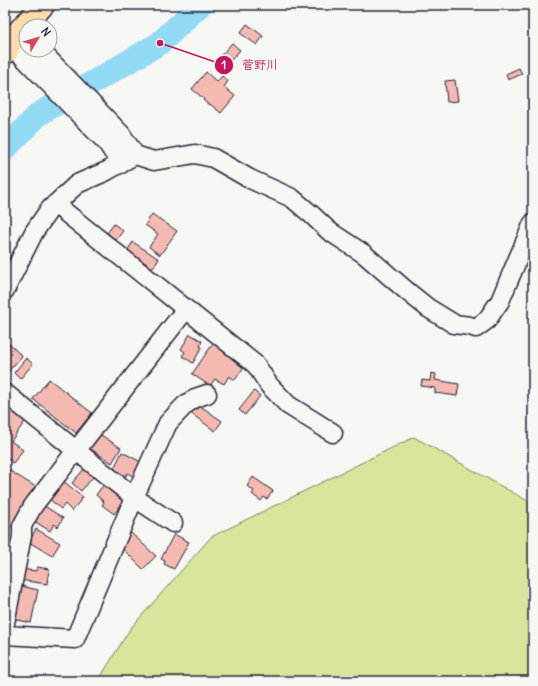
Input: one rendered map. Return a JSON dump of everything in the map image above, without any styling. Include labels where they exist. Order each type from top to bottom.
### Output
[{"type":"main road","points":[[17,45],[43,5]]},
{"type":"street","points":[[17,45],[106,143],[128,159],[154,162],[195,154],[213,158],[250,179],[292,198],[329,231],[364,254],[428,308],[454,324],[476,328],[487,320],[500,301],[533,223]]},
{"type":"street","points":[[48,58],[121,134],[128,159]]},
{"type":"street","points":[[5,290],[34,232],[49,210],[77,184],[128,159]]},
{"type":"street","points":[[55,204],[256,365],[268,385],[288,405],[333,433]]},
{"type":"street","points":[[5,622],[22,536],[22,526],[33,506],[186,310]]},
{"type":"street","points":[[5,393],[134,498],[173,523]]},
{"type":"street","points":[[5,635],[75,640],[134,498],[168,423],[185,405],[195,398],[207,394]]},
{"type":"green space","points":[[414,437],[533,504],[533,681],[98,681],[130,629],[211,537]]},
{"type":"building","points":[[284,5],[295,5],[289,10]]},
{"type":"building","points":[[247,24],[263,36],[257,45],[240,33]]},
{"type":"building","points":[[232,43],[240,50],[224,68],[216,61]]},
{"type":"building","points":[[519,68],[522,74],[508,80],[506,74]]},
{"type":"building","points":[[206,72],[217,82],[222,76],[228,81],[224,87],[235,96],[221,113],[210,104],[209,105],[192,89]]},
{"type":"building","points":[[455,80],[458,101],[447,102],[445,81]]},
{"type":"building","points":[[152,214],[177,231],[160,255],[149,247],[158,234],[145,225]]},
{"type":"building","points":[[114,224],[123,231],[116,240],[107,233]]},
{"type":"building","points":[[133,242],[159,259],[153,268],[127,251]]},
{"type":"building","points":[[190,334],[202,341],[200,346],[202,347],[193,363],[182,356],[185,352],[181,349]]},
{"type":"building","points":[[5,340],[22,356],[5,375]]},
{"type":"building","points":[[214,342],[246,364],[235,380],[229,376],[224,384],[215,379],[210,386],[192,374]]},
{"type":"building","points":[[26,358],[33,364],[20,379],[14,373]]},
{"type":"building","points":[[431,373],[436,374],[435,380],[459,384],[457,396],[435,393],[435,388],[421,386],[422,380],[430,381]]},
{"type":"building","points":[[49,379],[92,413],[76,433],[33,399]]},
{"type":"building","points":[[254,391],[260,396],[245,415],[239,410]]},
{"type":"building","points":[[196,403],[222,421],[215,431],[189,412]]},
{"type":"building","points":[[5,404],[26,420],[11,441],[23,450],[13,463],[5,457]]},
{"type":"building","points":[[98,433],[121,448],[112,463],[89,448]]},
{"type":"building","points":[[122,452],[141,462],[133,476],[127,473],[126,476],[113,470]]},
{"type":"building","points":[[5,468],[36,487],[11,527],[5,522]]},
{"type":"building","points":[[85,468],[94,476],[81,491],[72,483]]},
{"type":"building","points":[[253,477],[273,491],[267,499],[264,497],[261,501],[252,494],[254,491],[247,486]]},
{"type":"building","points":[[62,480],[83,497],[72,511],[65,504],[61,509],[48,498]]},
{"type":"building","points":[[104,484],[125,500],[114,514],[102,505],[104,502],[96,495]]},
{"type":"building","points":[[43,505],[63,518],[58,527],[54,524],[50,531],[34,521]]},
{"type":"building","points":[[36,529],[60,543],[52,556],[29,542]]},
{"type":"building","points":[[131,533],[156,556],[143,569],[119,545]]},
{"type":"building","points":[[174,534],[189,542],[174,569],[164,564],[165,561],[161,559]]},
{"type":"building","points":[[37,567],[49,569],[47,584],[19,580],[21,569],[36,571]]},
{"type":"building","points":[[17,585],[38,590],[31,623],[10,618]]},
{"type":"waterway","points":[[5,149],[39,114],[160,43],[200,5]]},
{"type":"place","name":"菅野川","points":[[160,43]]}]
